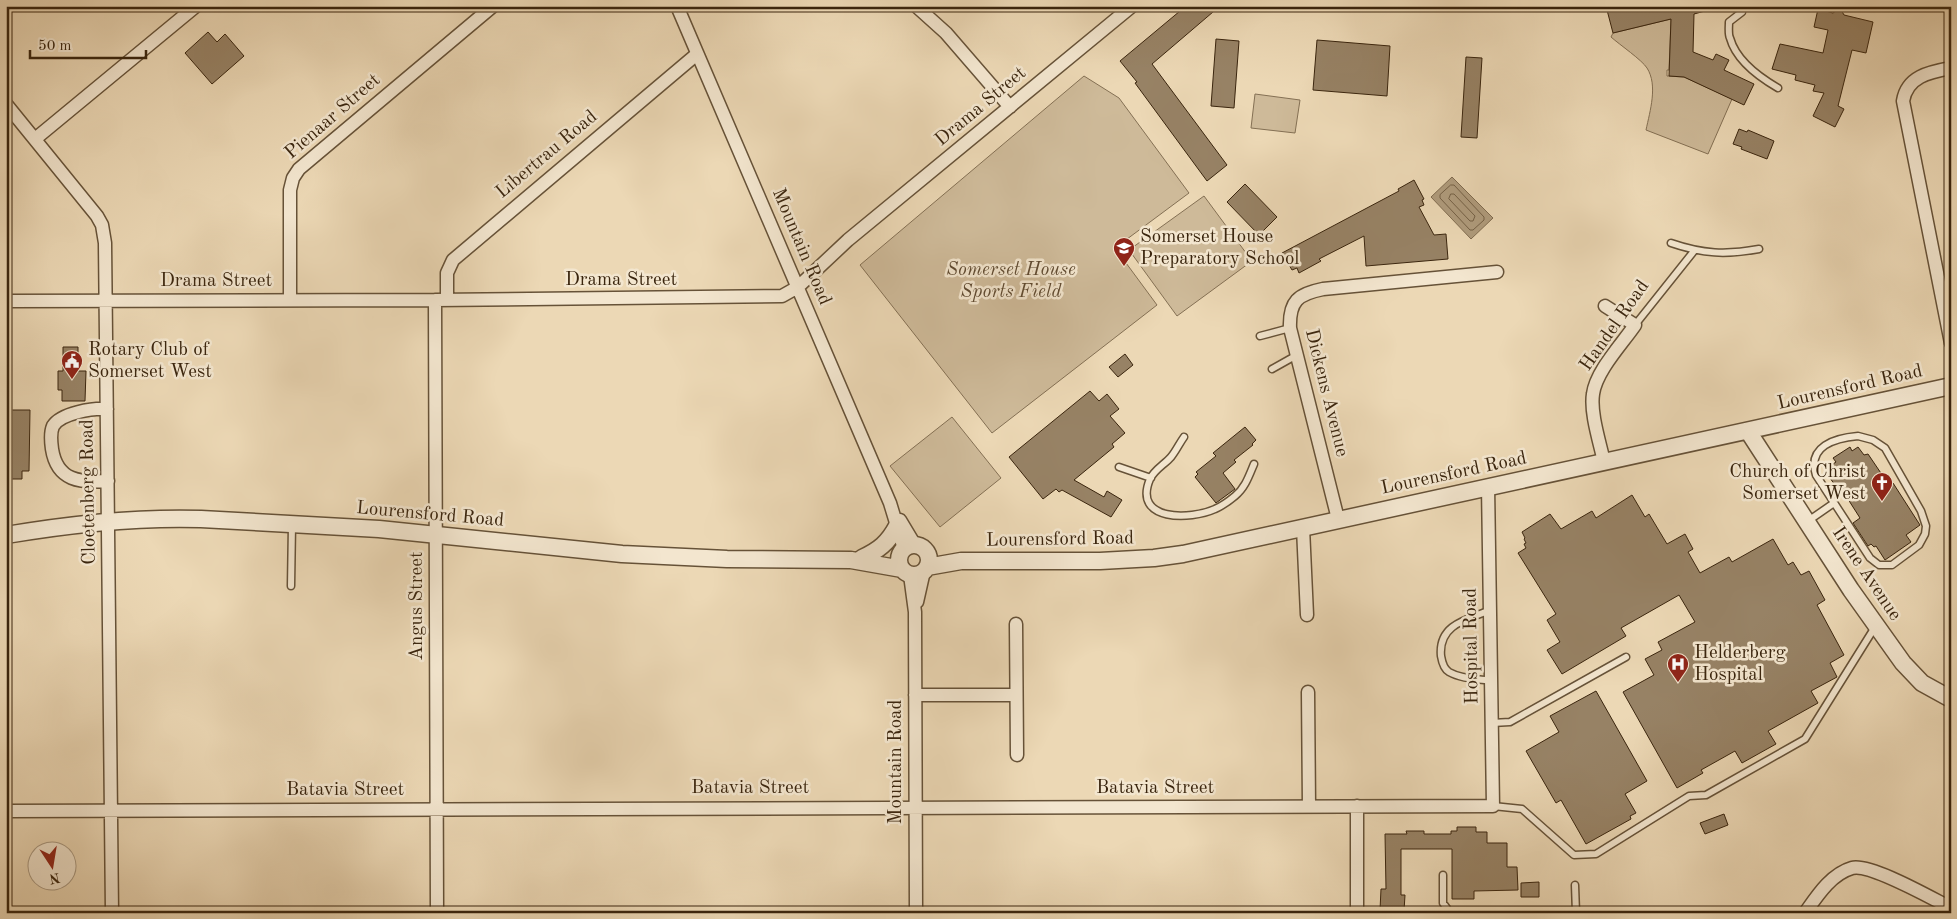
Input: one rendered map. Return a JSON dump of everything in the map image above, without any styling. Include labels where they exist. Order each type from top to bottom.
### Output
[{"type":"street","points":[[35,139],[196,6]]},
{"type":"street","name":"Pienaar Street","points":[[290,300],[290,190],[293,178],[299,169],[492,6]]},
{"type":"street","name":"Mountain Road","points":[[677,6],[914,560],[916,913]]},
{"type":"street","points":[[916,6],[946,33],[1010,107]]},
{"type":"street","name":"Drama Street","points":[[6,300],[441,300],[775,297],[788,294],[798,288],[848,240],[1132,6]]},
{"type":"street","name":"Libertrau Road","points":[[441,300],[447,273],[453,260],[697,54]]},
{"type":"street","points":[[1951,68],[1934,72],[1915,80],[1908,85],[1904,101],[1951,343]]},
{"type":"street","name":"Cloetenberg Road","points":[[6,104],[81,195],[102,225],[105,242],[112,913]]},
{"type":"street","name":"Dickens Avenue","points":[[1338,519],[1290,328],[1289,315],[1294,303],[1300,297],[1310,292],[1323,289],[1497,272]]},
{"type":"street","name":"Angus Street","points":[[437,913],[435,534],[441,300]]},
{"type":"street","points":[[1605,306],[1635,325]]},
{"type":"street","name":"Handel Road","points":[[1604,462],[1594,411],[1593,394],[1599,375],[1635,325]]},
{"type":"street","name":"Lourensford Road","points":[[6,535],[108,522],[172,518],[435,534],[622,554],[727,559],[1100,562],[1154,558],[1303,528],[1951,386]]},
{"type":"street","points":[[107,409],[65,416],[54,426],[50,440],[54,458],[60,471],[76,479],[94,482],[108,480]]},
{"type":"street","name":"Irene Avenue","points":[[1748,431],[1876,626],[1915,678],[1951,698]]},
{"type":"street","name":"Hospital Road","points":[[1488,486],[1493,806]]},
{"type":"street","name":"Mountain Road","points":[[890,503],[897,526],[914,560]]},
{"type":"street","points":[[856,559],[884,546],[897,526]]},
{"type":"street","points":[[1303,528],[1307,615]]},
{"type":"street","points":[[1016,624],[1017,755]]},
{"type":"street","points":[[1308,692],[1309,806]]},
{"type":"street","points":[[915,695],[1016,696]]},
{"type":"street","name":"Batavia Street","points":[[6,811],[915,806],[1493,806]]},
{"type":"street","points":[[1357,806],[1357,913]]},
{"type":"street","points":[[1805,913],[1816,897],[1837,876],[1845,871],[1862,867],[1951,908]]},
{"type":"lane","points":[[1737,9],[1729,22],[1729,38],[1736,52],[1764,80],[1778,88]]},
{"type":"lane","points":[[1671,243],[1694,251],[1738,253],[1759,249]]},
{"type":"lane","name":"Handel Road","points":[[1635,325],[1694,251]]},
{"type":"lane","points":[[1260,336],[1290,328]]},
{"type":"lane","points":[[1272,369],[1297,355]]},
{"type":"lane","points":[[1858,436],[1873,440],[1885,448],[1922,511],[1926,526],[1925,534],[1919,545],[1907,555],[1892,565],[1879,565],[1870,558],[1834,503],[1816,475],[1814,468],[1816,455],[1825,444],[1849,437],[1858,436]]},
{"type":"lane","points":[[1184,437],[1171,457],[1151,478],[1148,501],[1153,509],[1160,514],[1198,514],[1215,509],[1236,496],[1246,484],[1254,464]]},
{"type":"lane","points":[[1119,467],[1151,478]]},
{"type":"lane","points":[[1807,522],[1834,503]]},
{"type":"lane","points":[[291,586],[292,524]]},
{"type":"lane","points":[[1491,610],[1449,628],[1443,639],[1441,656],[1444,668],[1448,672],[1492,681]]},
{"type":"lane","points":[[1493,806],[1522,809],[1574,855],[1596,854],[1689,796],[1706,795],[1805,739],[1876,626]]},
{"type":"lane","points":[[1492,723],[1510,722],[1626,657]]},
{"type":"lane","points":[[1443,875],[1443,903],[1449,911],[1576,912],[1575,885]]},
{"type":"green space","points":[[1671,19],[1669,70],[1667,70],[1667,76],[1684,77],[1732,99],[1708,154],[1646,130],[1653,90],[1650,75],[1641,61],[1611,37],[1613,33]]},
{"type":"green space","name":"Somerset House Sports Field","points":[[1084,76],[1119,98],[1189,193],[1115,248],[1157,305],[992,433],[860,265]]},
{"type":"green space","points":[[1255,94],[1300,100],[1295,133],[1251,128]]},
{"type":"green space","points":[[1204,196],[1252,261],[1177,316],[1129,250]]},
{"type":"green space","points":[[952,417],[1001,478],[940,527],[890,466]]},
{"type":"water","points":[[1452,177],[1493,218],[1471,239],[1431,197]]},
{"type":"building","points":[[1186,6],[1220,6],[1152,64],[1227,165],[1207,181],[1120,61]]},
{"type":"building","points":[[1625,6],[1705,6],[1705,11],[1694,14],[1693,52],[1713,60],[1716,54],[1729,60],[1724,70],[1754,84],[1744,105],[1684,77],[1669,76],[1671,19],[1613,33],[1607,10]]},
{"type":"building","points":[[1840,8],[1844,15],[1873,22],[1866,53],[1852,50],[1838,106],[1844,109],[1835,127],[1813,116],[1824,93],[1813,91],[1815,85],[1795,80],[1796,75],[1772,69],[1780,44],[1823,53],[1828,30],[1814,27],[1818,9],[1833,13]]},
{"type":"building","points":[[208,32],[217,42],[225,34],[244,56],[212,84],[185,53]]},
{"type":"building","points":[[1216,39],[1239,41],[1234,108],[1211,106]]},
{"type":"building","points":[[1317,40],[1390,46],[1387,96],[1313,90]]},
{"type":"building","points":[[1466,57],[1482,58],[1477,138],[1461,137]]},
{"type":"building","points":[[1739,129],[1747,132],[1748,130],[1774,141],[1767,159],[1733,144]]},
{"type":"building","points":[[1414,180],[1424,199],[1422,200],[1424,205],[1419,207],[1434,235],[1446,234],[1448,259],[1366,266],[1364,236],[1319,259],[1321,261],[1299,273],[1297,268],[1292,270],[1282,253],[1399,191],[1398,189]]},
{"type":"building","points":[[1245,184],[1277,217],[1259,235],[1227,202]]},
{"type":"building","name":"Rotary Club of Somerset West","points":[[63,347],[78,347],[78,371],[86,371],[85,401],[62,401],[62,390],[58,390],[58,371],[63,371]]},
{"type":"building","points":[[1125,354],[1133,365],[1118,377],[1109,367]]},
{"type":"building","points":[[1090,391],[1099,401],[1107,394],[1119,409],[1110,416],[1125,433],[1112,444],[1114,447],[1074,480],[1104,497],[1107,491],[1122,500],[1111,517],[1062,490],[1059,492],[1056,489],[1043,499],[1009,457]]},
{"type":"building","points":[[6,410],[30,410],[29,471],[22,471],[22,479],[6,479]]},
{"type":"building","points":[[1245,427],[1256,440],[1223,473],[1235,489],[1216,503],[1195,477],[1198,474],[1196,472],[1216,456],[1213,453]]},
{"type":"building","name":"Church of Christ Somerset West","points":[[1850,447],[1852,451],[1858,447],[1864,455],[1868,454],[1889,485],[1893,483],[1920,525],[1906,535],[1911,542],[1885,560],[1876,546],[1874,547],[1871,544],[1868,546],[1853,523],[1860,518],[1846,496],[1844,498],[1830,478],[1833,476],[1827,468],[1836,462],[1833,458]]},
{"type":"building","points":[[1632,495],[1645,517],[1649,514],[1667,544],[1685,534],[1693,549],[1688,552],[1700,573],[1729,557],[1732,562],[1773,539],[1788,565],[1793,562],[1801,575],[1809,571],[1825,600],[1817,605],[1844,655],[1830,663],[1837,677],[1811,691],[1818,703],[1768,731],[1776,744],[1742,763],[1735,751],[1701,770],[1703,773],[1677,788],[1623,692],[1654,675],[1645,659],[1662,650],[1658,642],[1695,622],[1679,595],[1621,628],[1626,636],[1562,674],[1547,650],[1560,642],[1547,620],[1556,614],[1518,553],[1526,548],[1522,532],[1550,514],[1561,529],[1592,511],[1596,518]]},
{"type":"building","points":[[1596,691],[1647,781],[1625,794],[1636,813],[1630,816],[1631,819],[1586,844],[1561,800],[1556,803],[1526,751],[1559,732],[1550,716]]},
{"type":"building","points":[[1724,814],[1728,825],[1705,834],[1700,823]]},
{"type":"building","points":[[1457,827],[1476,827],[1476,832],[1487,832],[1487,843],[1507,843],[1507,867],[1517,867],[1518,890],[1474,891],[1474,899],[1452,899],[1452,849],[1401,849],[1401,895],[1405,895],[1404,911],[1380,910],[1381,889],[1386,889],[1385,834],[1407,834],[1406,831],[1424,831],[1424,834],[1451,834],[1451,831],[1457,831]]},
{"type":"building","points":[[1539,882],[1539,897],[1521,897],[1521,883]]},
{"type":"place","name":"Somerset House Preparatory School","points":[[1124,267]]},
{"type":"place","name":"Rotary Club of Somerset West","points":[[72,380]]},
{"type":"place","name":"Church of Christ Somerset West","points":[[1882,502]]},
{"type":"place","name":"Helderberg Hospital","points":[[1678,683]]}]
